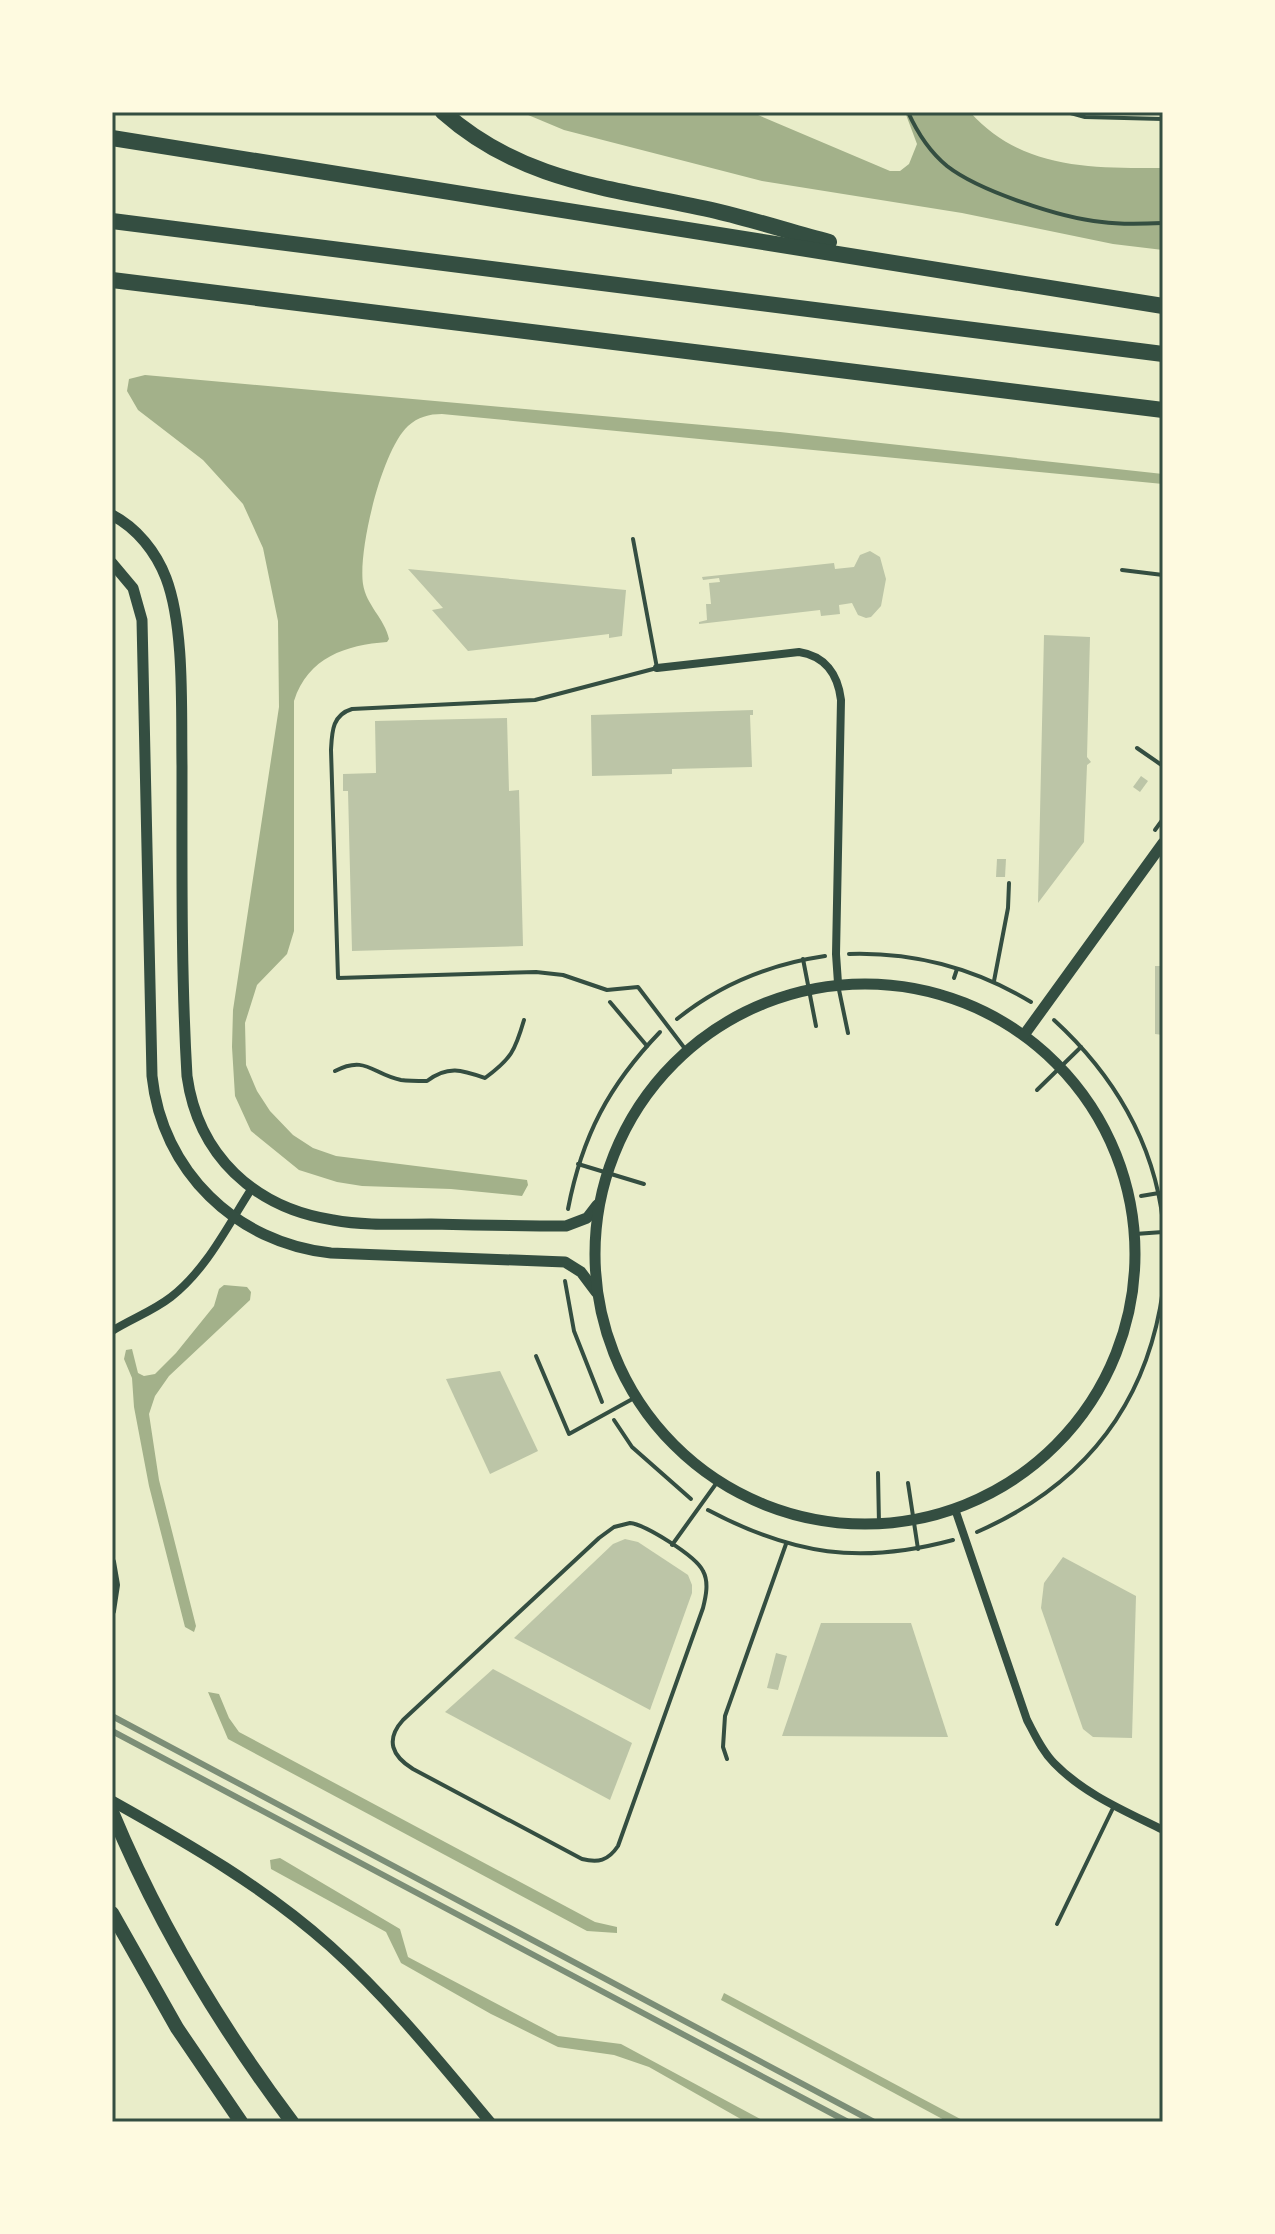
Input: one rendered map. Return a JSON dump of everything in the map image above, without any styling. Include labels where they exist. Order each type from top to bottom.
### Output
[{"type":"highway","points":[[443,112],[476,139],[514,160],[568,180],[717,212],[907,264]]},
{"type":"highway","points":[[112,138],[1163,306]]},
{"type":"highway","points":[[112,221],[1163,354]]},
{"type":"highway","points":[[112,280],[1163,410]]},
{"type":"highway","points":[[112,1812],[162,1920],[197,1981],[292,2122]]},
{"type":"highway","points":[[112,1913],[177,2028],[241,2122]]},
{"type":"street","points":[[112,515],[134,530],[158,561],[169,588],[175,621],[181,740],[186,1051],[190,1100],[209,1142],[226,1164],[252,1188],[272,1200],[294,1210],[350,1223],[566,1226],[587,1218],[599,1201]]},
{"type":"street","points":[[112,563],[137,597],[143,634],[154,1096],[162,1125],[177,1156],[198,1183],[234,1217],[274,1239],[315,1251],[565,1262],[581,1272],[598,1296]]},
{"type":"street","points":[[657,668],[799,652],[815,656],[830,668],[841,700],[838,983]]},
{"type":"street","points":[[1024,1035],[1163,843]]},
{"type":"street","points":[[838,983],[880,983],[934,992],[980,1008],[1024,1035],[1060,1067],[1091,1105],[1111,1141],[1125,1181],[1135,1234],[1133,1290],[1123,1335],[1110,1368],[1085,1411],[1049,1452],[1029,1469],[985,1496],[955,1509],[914,1520],[879,1524],[837,1523],[802,1517],[762,1504],[718,1481],[669,1440],[636,1397],[612,1350],[598,1296],[594,1256],[599,1201],[629,1121],[644,1098],[686,1050],[751,1007],[838,983]]},
{"type":"street","points":[[112,1331],[153,1309],[181,1289],[206,1261],[252,1188]]},
{"type":"street","points":[[955,1509],[1027,1720],[1039,1744],[1052,1762],[1069,1777],[1114,1806],[1163,1830]]},
{"type":"street","points":[[112,1562],[116,1585],[112,1611]]},
{"type":"street","points":[[112,1801],[220,1863],[328,1944],[388,2002],[490,2122]]},
{"type":"lane","points":[[1067,112],[1163,119]]},
{"type":"lane","points":[[633,539],[657,668],[535,700],[352,709],[338,716],[331,750],[338,978],[536,972],[563,975],[597,988],[617,990],[638,987],[686,1050]]},
{"type":"lane","points":[[1137,748],[1163,766]]},
{"type":"lane","points":[[838,983],[848,1033]]},
{"type":"lane","points":[[1135,1234],[1163,1232]]},
{"type":"lane","points":[[536,1356],[569,1434],[636,1397]]},
{"type":"lane","points":[[878,1473],[879,1524]]},
{"type":"lane","points":[[672,1545],[718,1481]]},
{"type":"lane","points":[[622,1524],[637,1524],[672,1545],[701,1566],[706,1579],[706,1596],[626,1826],[610,1857],[597,1862],[582,1859],[413,1769],[395,1754],[391,1741],[403,1720],[607,1531],[622,1524]]},
{"type":"lane","points":[[1057,1924],[1114,1806]]},
{"type":"path","points":[[908,112],[923,141],[947,166],[972,181],[1072,217],[1125,224],[1163,223]]},
{"type":"path","points":[[1122,570],[1163,575]]},
{"type":"path","points":[[994,981],[1008,908],[1009,883]]},
{"type":"path","points":[[566,1226],[578,1164],[595,1121],[612,1088],[647,1046],[668,1026],[720,990],[754,974],[803,959],[836,954],[902,956],[957,969],[994,981],[1041,1009],[1081,1047],[1119,1095],[1151,1165],[1163,1223]]},
{"type":"path","points":[[803,959],[816,1026]]},
{"type":"path","points":[[954,978],[957,969]]},
{"type":"path","points":[[597,988],[647,1046]]},
{"type":"path","points":[[335,1071],[353,1063],[368,1065],[399,1080],[427,1081],[439,1071],[450,1070],[485,1078],[512,1055],[524,1020]]},
{"type":"path","points":[[1037,1090],[1081,1047]]},
{"type":"path","points":[[578,1164],[644,1184]]},
{"type":"path","points":[[1141,1196],[1159,1193]]},
{"type":"path","points":[[565,1262],[567,1296],[574,1331],[600,1398],[632,1447],[699,1506],[736,1525],[786,1544],[826,1552],[872,1554],[918,1549],[964,1537],[999,1522],[1063,1481],[1091,1455],[1134,1390],[1149,1355],[1163,1290]]},
{"type":"path","points":[[908,1483],[918,1549]]},
{"type":"path","points":[[727,1759],[723,1747],[725,1716],[786,1544]]},
{"type":"shaded area","points":[[521,112],[751,112],[890,171],[900,171],[909,164],[917,144],[905,112],[970,112],[990,131],[1012,145],[1059,162],[1084,166],[1163,168],[1163,250],[1113,244],[962,213],[762,181],[564,130]]},
{"type":"shaded area","points":[[145,375],[780,432],[1163,474],[1163,484],[442,414],[424,417],[408,426],[398,438],[381,477],[368,525],[362,568],[365,592],[389,639],[330,656],[309,674],[294,701],[294,931],[287,954],[257,985],[245,1023],[246,1065],[270,1111],[293,1135],[313,1148],[336,1156],[527,1180],[528,1185],[522,1196],[451,1189],[362,1186],[299,1170],[251,1131],[235,1096],[233,1010],[279,707],[278,621],[263,548],[243,504],[203,460],[138,410],[127,391],[129,379]]},
{"type":"shaded area","points":[[224,1285],[247,1287],[251,1292],[250,1300],[169,1376],[155,1396],[149,1414],[159,1480],[196,1626],[194,1632],[185,1627],[149,1486],[134,1407],[132,1378],[124,1359],[126,1350],[132,1349],[138,1373],[144,1376],[155,1374],[214,1306],[219,1289]]},
{"type":"shaded area","points":[[208,1692],[219,1694],[239,1732],[595,1922],[617,1927],[617,1933],[587,1931],[228,1739]]},
{"type":"shaded area","points":[[280,1858],[400,1929],[408,1957],[558,2036],[621,2044],[766,2122],[746,2122],[649,2067],[614,2055],[558,2047],[491,2014],[401,1963],[386,1932],[271,1869],[270,1860]]},
{"type":"shaded area","points":[[724,1993],[966,2122],[948,2122],[721,2000]]},
{"type":"building","points":[[870,551],[880,557],[886,579],[881,606],[871,617],[858,615],[852,603],[839,605],[840,614],[821,616],[820,610],[699,624],[707,620],[706,604],[711,604],[709,583],[720,582],[719,578],[703,580],[702,577],[834,563],[835,569],[854,567],[860,555]]},
{"type":"building","points":[[408,569],[626,590],[622,636],[609,638],[609,634],[468,651],[432,610],[443,608]]},
{"type":"building","points":[[1044,635],[1090,637],[1087,757],[1091,762],[1087,765],[1084,842],[1038,903]]},
{"type":"building","points":[[753,710],[753,715],[750,715],[752,767],[672,769],[672,774],[592,776],[591,715]]},
{"type":"building","points":[[507,718],[509,791],[519,790],[523,946],[352,951],[348,791],[343,791],[343,774],[376,773],[375,721]]},
{"type":"building","points":[[1141,776],[1148,781],[1140,792],[1133,787]]},
{"type":"building","points":[[997,859],[1006,859],[1005,877],[996,877]]},
{"type":"building","points":[[1155,966],[1163,966],[1163,1035],[1155,1034]]},
{"type":"building","points":[[500,1371],[538,1451],[490,1474],[446,1379]]},
{"type":"building","points":[[625,1539],[638,1542],[688,1575],[692,1585],[692,1593],[650,1710],[514,1638],[613,1544]]},
{"type":"building","points":[[1063,1557],[1136,1596],[1132,1738],[1093,1737],[1083,1729],[1041,1608],[1044,1583]]},
{"type":"building","points":[[821,1623],[911,1623],[948,1737],[782,1736]]},
{"type":"building","points":[[776,1653],[787,1656],[778,1690],[767,1688]]},
{"type":"building","points":[[493,1669],[632,1743],[610,1800],[445,1712]]},
{"type":"railway","points":[[112,1716],[874,2122]]},
{"type":"railway","points":[[112,1731],[848,2122]]}]
